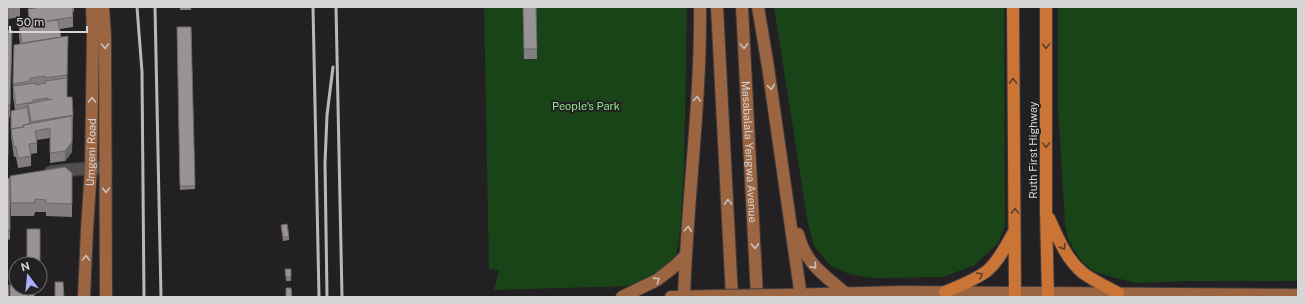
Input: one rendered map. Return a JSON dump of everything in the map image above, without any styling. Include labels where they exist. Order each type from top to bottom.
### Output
[{"type":"highway","name":"Ruth First Highway","points":[[1013,7],[1015,295]]},
{"type":"highway","name":"Ruth First Highway","points":[[1046,7],[1046,211],[1048,295]]},
{"type":"highway","points":[[1046,211],[1060,244],[1072,262],[1083,272],[1118,293]]},
{"type":"highway","points":[[945,292],[987,271],[996,262],[1015,230]]},
{"type":"main road","name":"Umgeni Road","points":[[84,297],[91,168],[92,7]]},
{"type":"main road","name":"Umgeni Road","points":[[103,7],[106,36],[106,297]]},
{"type":"main road","points":[[684,297],[700,53],[700,7]]},
{"type":"main road","points":[[717,7],[732,297]]},
{"type":"main road","name":"Masabalala Yengwa Avenue","points":[[742,7],[757,297]]},
{"type":"main road","points":[[758,7],[801,296]]},
{"type":"main road","points":[[784,176],[800,244],[805,254],[816,269],[845,293]]},
{"type":"main road","points":[[622,297],[657,280],[686,255]]},
{"type":"main road","points":[[1276,295],[1298,290]]},
{"type":"main road","points":[[671,297],[801,296],[845,293],[945,292],[1015,295],[1118,293],[1298,295]]},
{"type":"street","points":[[38,174],[106,167]]},
{"type":"green space","name":"People's Park","points":[[484,7],[687,7],[684,168],[680,231],[676,257],[657,275],[634,286],[494,290],[499,270],[489,269]]},
{"type":"green space","points":[[774,7],[1004,7],[1005,226],[998,243],[975,265],[943,277],[873,278],[849,274],[831,266],[814,246],[808,224]]},
{"type":"green space","points":[[1058,7],[1298,7],[1298,281],[1188,281],[1137,283],[1094,271],[1082,262],[1068,239],[1065,224],[1058,107]]},
{"type":"building","points":[[7,7],[8,30],[12,30],[10,105],[7,105]]},
{"type":"building","points":[[36,7],[72,7],[73,17],[47,21],[58,20],[61,37],[22,43],[19,26],[30,25],[28,9]]},
{"type":"building","points":[[523,7],[536,7],[537,49],[524,49]]},
{"type":"building","points":[[177,27],[191,27],[195,186],[180,186]]},
{"type":"building","points":[[68,36],[67,75],[45,78],[45,76],[30,78],[30,81],[13,84],[14,45]]},
{"type":"building","points":[[67,78],[67,97],[72,97],[73,115],[31,122],[28,104],[48,100],[48,98],[33,100],[33,102],[16,105],[13,86],[35,83],[36,85],[46,83],[45,81]]},
{"type":"building","points":[[27,107],[30,124],[11,129],[11,111]]},
{"type":"building","points":[[72,116],[72,142],[65,151],[50,153],[50,128],[35,131],[37,143],[29,144],[31,156],[18,158],[16,147],[14,147],[11,129],[24,127],[23,125]]},
{"type":"building","points":[[7,121],[8,123],[8,155],[7,155]]},
{"type":"building","points":[[65,167],[72,173],[72,204],[46,203],[46,200],[35,199],[34,203],[11,203],[10,176]]},
{"type":"building","points":[[10,178],[10,230],[7,230],[7,179]]},
{"type":"building","points":[[287,224],[289,237],[283,237],[281,225]]},
{"type":"building","points":[[27,229],[40,229],[40,256],[27,256]]},
{"type":"building","points":[[285,269],[291,269],[291,277],[286,277]]},
{"type":"building","points":[[55,282],[63,282],[64,297],[55,297]]},
{"type":"building","points":[[286,288],[291,288],[292,297],[286,297]]},
{"type":"building","points":[[10,296],[34,296],[34,297]]},
{"type":"railway","points":[[137,7],[142,72],[144,297]]},
{"type":"railway","points":[[155,7],[161,297]]},
{"type":"railway","points":[[313,7],[319,297]]},
{"type":"railway","points":[[336,7],[342,297]]},
{"type":"railway","points":[[327,297],[325,163],[327,115],[333,67]]}]
